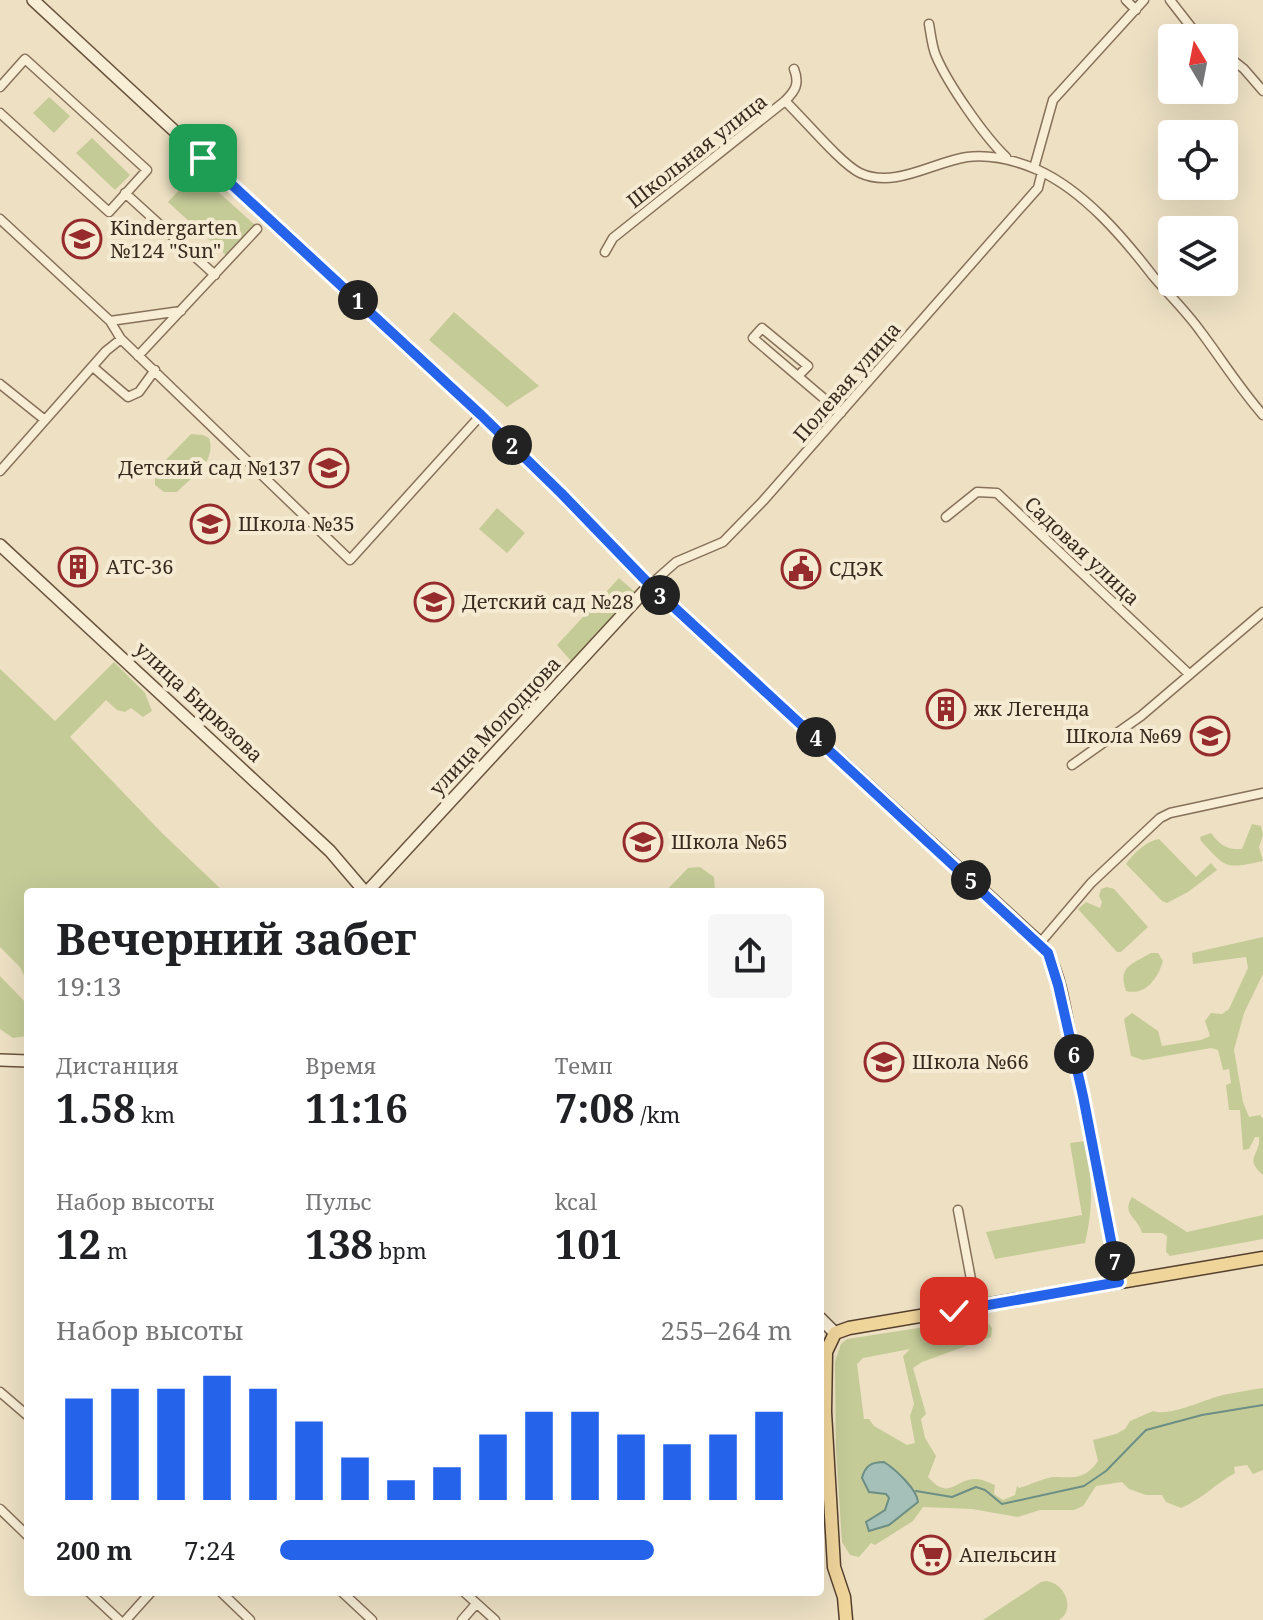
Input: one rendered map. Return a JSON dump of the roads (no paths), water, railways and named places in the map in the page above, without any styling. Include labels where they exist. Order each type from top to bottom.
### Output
[{"type":"main road","points":[[33,0],[481,415],[650,585],[1040,943],[1048,953],[1060,994],[1119,1282]]},
{"type":"main road","name":"улица Бирюзова","points":[[0,545],[330,851],[362,888]]},
{"type":"main road","name":"улица Молодцова","points":[[370,888],[650,585]]},
{"type":"main road","points":[[0,1060],[24,1061]]},
{"type":"main road","points":[[824,1375],[826,1352],[835,1333],[845,1329],[1263,1258]]},
{"type":"main road","points":[[824,1322],[835,1333]]},
{"type":"main road","points":[[824,1402],[834,1567],[844,1597],[846,1620]]},
{"type":"street","points":[[1126,0],[1136,10]]},
{"type":"street","name":"Полевая улица","points":[[650,585],[676,562],[723,542],[1038,188],[1038,170],[1053,100],[1144,0]]},
{"type":"street","points":[[1170,0],[1189,24]]},
{"type":"street","points":[[929,24],[935,54],[990,142],[1006,157],[1038,170],[1093,207],[1199,329],[1244,394],[1263,415]]},
{"type":"street","points":[[0,87],[25,59],[147,170],[109,212],[0,113]]},
{"type":"street","points":[[1238,64],[1263,91]]},
{"type":"street","name":"Школьная улица","points":[[605,252],[613,238],[785,101],[795,91],[798,79],[794,69]]},
{"type":"street","points":[[785,101],[861,173],[880,177],[902,176],[967,157],[1006,157]]},
{"type":"street","points":[[125,193],[215,275]]},
{"type":"street","points":[[0,219],[110,321],[121,339],[138,356],[350,560],[481,415]]},
{"type":"street","points":[[138,356],[257,229]]},
{"type":"street","points":[[110,321],[182,311]]},
{"type":"street","points":[[798,376],[808,366],[762,328],[753,338],[841,413]]},
{"type":"street","points":[[0,471],[121,339]]},
{"type":"street","points":[[93,367],[128,397],[139,392],[155,370]]},
{"type":"street","points":[[0,384],[45,420]]},
{"type":"street","name":"Садовая улица","points":[[946,517],[977,492],[997,493],[1189,674]]},
{"type":"street","points":[[1072,765],[1141,716],[1263,612]]},
{"type":"street","points":[[1040,943],[1091,883],[1160,818],[1170,813],[1263,793]]},
{"type":"street","points":[[958,1210],[978,1306]]},
{"type":"street","points":[[0,1392],[24,1413]]},
{"type":"street","points":[[0,1509],[24,1532]]},
{"type":"street","points":[[93,1596],[119,1620]]},
{"type":"street","points":[[126,1620],[147,1596]]},
{"type":"street","points":[[225,1596],[250,1620]]},
{"type":"street","points":[[346,1596],[372,1620]]},
{"type":"street","points":[[468,1596],[495,1620]]},
{"type":"street","points":[[462,1620],[476,1604]]},
{"type":"water","points":[[884,1462],[910,1485],[918,1502],[889,1525],[869,1531],[866,1522],[885,1510],[889,1498],[886,1494],[869,1492],[862,1478],[869,1466]]},
{"type":"waterway","points":[[916,1491],[952,1497],[976,1487],[985,1490],[1002,1504],[1084,1486],[1106,1471],[1146,1430],[1202,1415],[1263,1405]]},
{"type":"place","name":"Kindergarten №124 \"Sun\"","points":[[82,239]]},
{"type":"place","name":"Детский сад №137","points":[[329,468]]},
{"type":"place","name":"Школа №35","points":[[210,524]]},
{"type":"place","name":"АТС-36","points":[[78,567]]},
{"type":"place","name":"СДЭК","points":[[801,569]]},
{"type":"place","name":"Детский сад №28","points":[[434,602]]},
{"type":"place","name":"жк Легенда","points":[[946,709]]},
{"type":"place","name":"Школа №69","points":[[1210,736]]},
{"type":"place","name":"Школа №65","points":[[643,842]]},
{"type":"place","name":"Школа №66","points":[[884,1062]]},
{"type":"place","name":"Апельсин","points":[[931,1555]]}]
